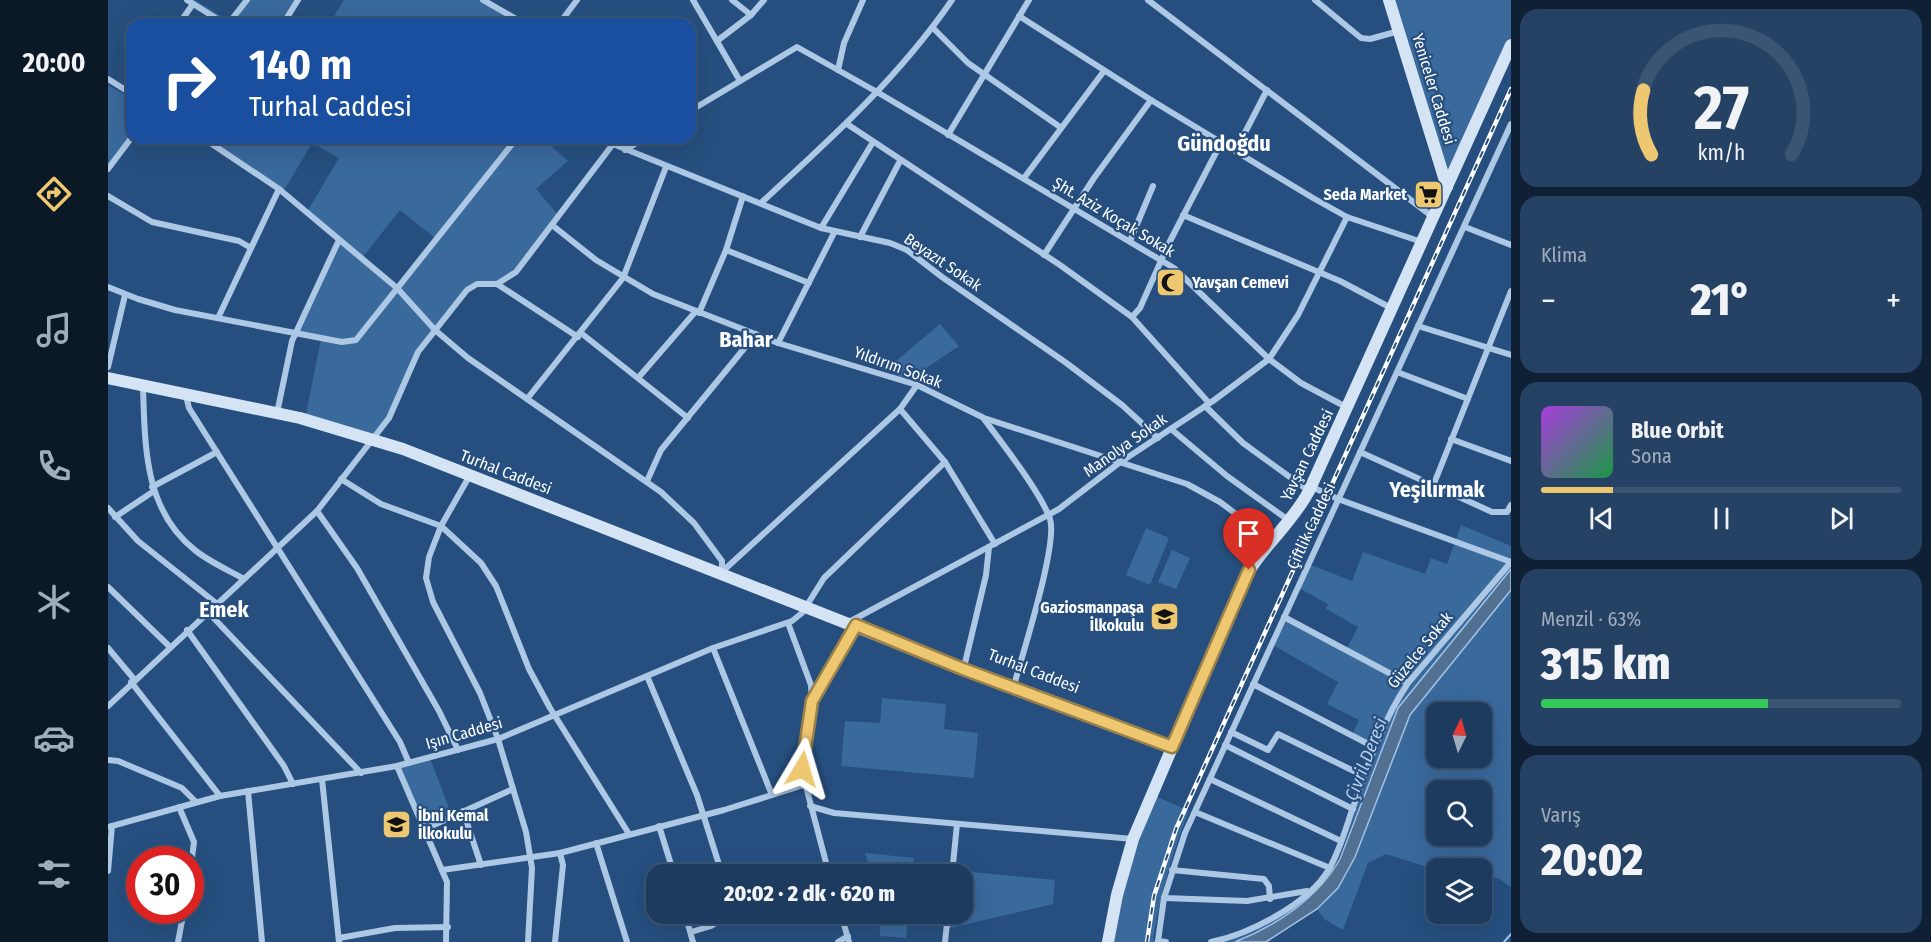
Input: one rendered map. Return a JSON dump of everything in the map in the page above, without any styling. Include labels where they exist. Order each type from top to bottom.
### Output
[{"type":"street","points":[[232,18],[247,0]]},
{"type":"street","points":[[287,18],[298,0]]},
{"type":"street","points":[[483,0],[514,18]]},
{"type":"street","points":[[564,18],[577,0]]},
{"type":"street","points":[[693,0],[740,81],[696,107]]},
{"type":"street","points":[[732,0],[751,15]]},
{"type":"street","points":[[717,41],[751,15],[764,0]]},
{"type":"street","points":[[838,70],[844,43],[863,0]]},
{"type":"street","points":[[762,202],[847,124],[933,28],[952,0]]},
{"type":"street","points":[[948,135],[1029,0]]},
{"type":"street","points":[[1148,0],[1434,217]]},
{"type":"street","points":[[1314,0],[1361,38],[1370,39],[1399,31]]},
{"type":"street","name":"Yeniceler Caddesi","points":[[1389,0],[1447,187]]},
{"type":"street","points":[[182,18],[190,2],[217,18]]},
{"type":"street","points":[[1019,16],[1151,100],[1347,217],[1423,242]]},
{"type":"street","points":[[933,28],[957,54],[1060,127]]},
{"type":"street","name":"Yavşan Caddesi","points":[[1108,942],[1117,895],[1132,839],[1243,582],[1256,559],[1291,522],[1310,489],[1394,309],[1511,45]]},
{"type":"street","name":"Şht. Aziz Koçak Sokak","points":[[740,81],[797,47],[1163,261],[1184,277],[1269,359],[1301,383],[1348,408]]},
{"type":"street","points":[[1024,178],[1104,71]]},
{"type":"street","points":[[108,79],[126,90]]},
{"type":"street","points":[[1236,150],[1267,90]]},
{"type":"street","points":[[1044,255],[1151,100]]},
{"type":"street","points":[[847,124],[1044,255],[1132,317],[1207,404],[1257,455],[1310,489],[1511,562]]},
{"type":"street","name":"Çiftlik Caddesi","points":[[1158,941],[1164,897],[1195,812],[1418,326],[1466,227],[1511,124]]},
{"type":"street","points":[[1132,317],[1140,308],[1163,261],[1169,243],[1222,141]]},
{"type":"street","points":[[821,228],[873,142]]},
{"type":"street","points":[[108,169],[127,144]]},
{"type":"street","points":[[218,144],[279,189],[397,288],[435,330],[468,358],[647,481],[694,523],[722,561],[723,572]]},
{"type":"street","points":[[108,286],[125,295],[163,307],[342,342],[356,340],[512,144]]},
{"type":"street","points":[[108,706],[207,611],[317,511],[392,412],[414,359],[435,330],[472,286],[497,284],[516,273],[612,144]]},
{"type":"street","name":"Beyazıt Sokak","points":[[618,144],[625,150],[666,167],[762,202],[821,228],[890,243],[907,250],[1115,399],[1158,438]]},
{"type":"street","points":[[625,150],[635,144]]},
{"type":"street","points":[[860,237],[900,161]]},
{"type":"street","points":[[527,399],[624,278],[666,167]]},
{"type":"street","points":[[1130,241],[1153,186]]},
{"type":"street","points":[[218,318],[279,189]]},
{"type":"street","points":[[108,196],[152,222],[239,241],[251,248]]},
{"type":"street","points":[[638,378],[698,312],[726,250],[743,196]]},
{"type":"street","points":[[1183,215],[1319,273],[1394,309]]},
{"type":"street","name":"Manolya Sokak","points":[[852,624],[1048,515],[1269,359],[1287,334],[1347,217]]},
{"type":"street","name":"Yıldırım Sokak","points":[[552,225],[624,278],[698,312],[778,343],[918,385],[984,418],[1176,480],[1208,494],[1272,541]]},
{"type":"street","points":[[1466,227],[1511,245]]},
{"type":"street","points":[[778,343],[835,231]]},
{"type":"street","points":[[278,413],[296,333],[339,240]]},
{"type":"street","points":[[726,250],[809,283]]},
{"type":"street","points":[[497,284],[580,335],[688,418]]},
{"type":"street","points":[[1433,486],[1511,291]]},
{"type":"street","points":[[108,367],[125,295]]},
{"type":"street","points":[[1418,326],[1511,355]]},
{"type":"street","points":[[647,481],[656,457],[756,334]]},
{"type":"street","points":[[1397,372],[1468,399]]},
{"type":"street","name":"Turhal Caddesi","points":[[108,378],[186,396],[278,413],[371,438],[723,572],[1013,688],[1174,744]]},
{"type":"street","points":[[723,572],[900,409],[918,385]]},
{"type":"street","points":[[143,387],[146,459],[153,489],[171,524],[186,542],[207,558],[244,579]]},
{"type":"street","points":[[186,396],[189,408],[400,742],[409,763]]},
{"type":"street","points":[[900,409],[945,462],[992,545],[965,663]]},
{"type":"street","points":[[984,418],[1048,515],[1051,525],[1047,558],[1015,682]]},
{"type":"street","points":[[1170,429],[1227,477],[1291,522]]},
{"type":"street","points":[[1451,439],[1511,461]]},
{"type":"street","points":[[115,517],[153,489],[217,452]]},
{"type":"street","points":[[1360,452],[1492,512],[1507,512],[1511,505]]},
{"type":"street","name":"Işın Caddesi","points":[[110,826],[220,796],[361,773],[409,763],[498,739],[713,648],[788,623],[799,617],[824,578],[945,462]]},
{"type":"street","points":[[470,476],[441,526],[427,566],[429,591],[480,693],[498,739],[513,789],[531,859],[528,942]]},
{"type":"street","points":[[341,479],[381,504],[441,526],[470,550],[489,574],[529,669],[628,834]]},
{"type":"street","points":[[108,508],[154,555],[216,603]]},
{"type":"street","points":[[317,511],[339,538],[362,576],[434,702],[458,750]]},
{"type":"street","name":"Güzelce Sokak","points":[[1211,942],[1254,927],[1311,891],[1330,868],[1374,747],[1394,704],[1408,683],[1511,562]]},
{"type":"street","points":[[108,587],[170,646]]},
{"type":"street","points":[[207,611],[361,773]]},
{"type":"street","points":[[1284,616],[1408,683]]},
{"type":"street","points":[[788,623],[811,685],[812,701],[803,761],[804,785],[826,864]]},
{"type":"street","points":[[812,701],[852,624]]},
{"type":"street","points":[[187,630],[284,766],[293,784]]},
{"type":"street","name":"Turhal Caddesi","points":[[881,635],[965,663],[1174,744]]},
{"type":"street","points":[[108,648],[220,796]]},
{"type":"street","points":[[713,648],[772,795]]},
{"type":"street","points":[[647,676],[704,815],[719,864]]},
{"type":"street","points":[[1253,684],[1374,747]]},
{"type":"street","points":[[1231,732],[1268,750],[1278,734],[1364,776]]},
{"type":"street","points":[[1225,745],[1353,808]]},
{"type":"street","points":[[108,760],[118,761],[182,788],[196,802]]},
{"type":"street","points":[[397,765],[449,887],[446,942]]},
{"type":"street","points":[[1210,778],[1341,841]]},
{"type":"street","points":[[322,779],[339,940],[395,928],[448,927]]},
{"type":"street","points":[[442,870],[531,859],[560,853],[704,815],[804,785]]},
{"type":"street","points":[[425,829],[513,789]]},
{"type":"street","points":[[248,791],[262,942]]},
{"type":"street","points":[[810,806],[834,813],[1132,839]]},
{"type":"street","points":[[179,807],[194,842],[194,846]]},
{"type":"street","points":[[463,811],[481,865]]},
{"type":"street","points":[[1195,812],[1330,868]]},
{"type":"street","points":[[953,864],[957,824]]},
{"type":"street","points":[[108,871],[110,826]]},
{"type":"street","points":[[659,826],[671,864]]},
{"type":"street","points":[[596,843],[627,942]]},
{"type":"street","points":[[555,942],[563,865],[560,853]]},
{"type":"street","points":[[1172,870],[1264,879],[1269,886],[1270,899]]},
{"type":"street","points":[[1164,897],[1234,902],[1270,899],[1311,891]]},
{"type":"street","points":[[178,942],[181,924]]},
{"type":"street","points":[[688,924],[693,942]]},
{"type":"street","points":[[691,932],[714,924]]},
{"type":"street","points":[[838,942],[849,939],[844,924]]},
{"type":"street","points":[[945,942],[947,924]]},
{"type":"street","points":[[1158,941],[1166,942]]},
{"type":"shaded area","points":[[187,0],[195,0],[225,18],[216,18]]},
{"type":"shaded area","points":[[243,0],[299,0],[288,18],[230,18]]},
{"type":"shaded area","points":[[344,0],[483,0],[514,18],[333,18]]},
{"type":"shaded area","points":[[1389,0],[1511,0],[1511,45],[1447,187]]},
{"type":"shaded area","points":[[108,85],[126,96],[127,144],[108,169]]},
{"type":"shaded area","points":[[212,144],[311,144],[283,192]]},
{"type":"shaded area","points":[[314,144],[549,144],[568,161],[536,189],[559,216],[516,272],[504,281],[472,287],[421,347],[392,412],[371,438],[305,419],[321,339],[296,333],[339,240],[307,212],[339,158]],"holes":[[[400,210],[436,239],[397,288],[362,258]]]},
{"type":"shaded area","points":[[940,324],[959,346],[907,381],[891,376],[895,362]]},
{"type":"shaded area","points":[[1461,525],[1511,546],[1511,569],[1398,708],[1334,870],[1303,902],[1260,932],[1235,942],[1211,942],[1254,927],[1308,893],[1330,868],[1374,747],[1352,735],[1359,720],[1327,704],[1338,682],[1271,644],[1284,617],[1346,650],[1358,627],[1326,609],[1328,604],[1297,587],[1308,564],[1352,581],[1363,552],[1425,574],[1431,558],[1447,564]]},
{"type":"shaded area","points":[[1146,528],[1169,538],[1150,585],[1126,575]]},
{"type":"shaded area","points":[[1172,550],[1190,558],[1176,589],[1158,582]]},
{"type":"shaded area","points":[[1511,569],[1511,590],[1410,715],[1355,857],[1338,888],[1317,909],[1266,942],[1235,942],[1266,928],[1295,909],[1331,873],[1340,859],[1398,708]]},
{"type":"shaded area","points":[[1511,590],[1511,887],[1498,878],[1492,878],[1492,858],[1426,858],[1426,867],[1386,854],[1368,863],[1343,930],[1324,919],[1317,909],[1338,888],[1355,857],[1410,715]]},
{"type":"shaded area","points":[[882,698],[946,704],[944,729],[978,733],[974,778],[841,766],[845,721],[880,723]]},
{"type":"shaded area","points":[[430,758],[452,816],[425,829],[397,766]]},
{"type":"shaded area","points":[[1151,794],[1189,811],[1167,874],[1153,940],[1166,942],[1108,942]]},
{"type":"shaded area","points":[[865,853],[914,858],[913,864],[868,864]]},
{"type":"shaded area","points":[[973,872],[1055,880],[1053,904],[973,923]]},
{"type":"shaded area","points":[[879,924],[907,924],[906,938],[880,936]]},
{"type":"shaded area","points":[[947,924],[967,924],[946,929]]},
{"type":"waterway","points":[[1504,942],[1511,934]]},
{"type":"railway","points":[[1147,942],[1154,896],[1176,829],[1511,89]]},
{"type":"place","name":"Seda Market","points":[[1428,194]]},
{"type":"place","name":"Yavşan Cemevi","points":[[1171,282]]},
{"type":"place","name":"Gaziosmanpaşa İlkokulu","points":[[1165,616]]},
{"type":"place","name":"İbni Kemal İlkokulu","points":[[397,824]]},
{"type":"district","name":"Gündoğdu","points":[[1224,143]]},
{"type":"district","name":"Bahar","points":[[746,339]]},
{"type":"district","name":"Yeşilırmak","points":[[1437,489]]},
{"type":"district","name":"Emek","points":[[224,609]]},
{"type":"route","points":[[802,769],[812,701],[856,625],[963,669],[1172,747],[1249,570]]},
{"type":"water label","name":"Çivril Deresi","points":[[1366,759]]}]
